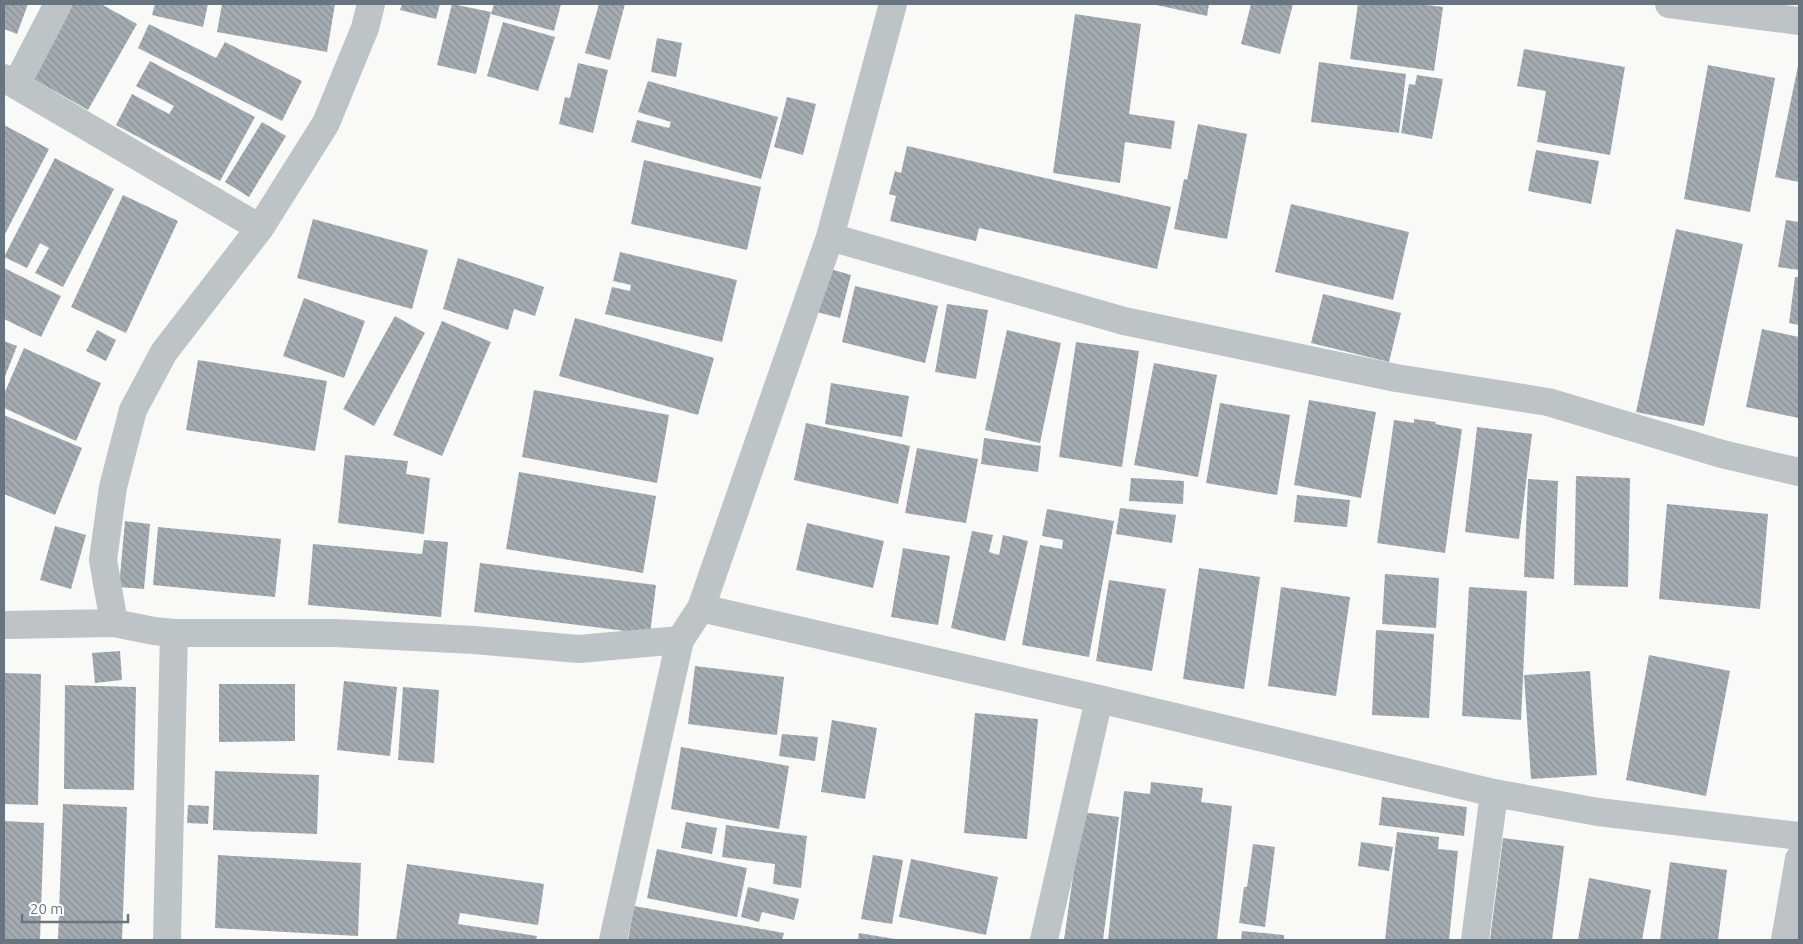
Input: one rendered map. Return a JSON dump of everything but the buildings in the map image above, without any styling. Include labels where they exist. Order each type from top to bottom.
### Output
[{"type":"street","points":[[58,4],[10,82],[260,228]]},
{"type":"street","points":[[114,623],[103,560],[113,487],[133,410],[164,352],[260,228],[326,123],[364,28],[371,4]]},
{"type":"street","points":[[614,940],[680,640],[701,608],[830,237],[893,4]]},
{"type":"street","points":[[1669,4],[1799,21]]},
{"type":"street","points":[[830,237],[1124,321],[1396,378],[1548,402],[1722,454],[1799,472]]},
{"type":"street","points":[[701,608],[1494,792],[1598,812],[1799,836]]},
{"type":"street","points":[[4,625],[114,623],[174,633],[335,634],[474,640],[579,648],[680,640]]},
{"type":"street","points":[[167,940],[174,633]]},
{"type":"street","points":[[1044,940],[1099,699]]},
{"type":"street","points":[[1475,940],[1494,792]]},
{"type":"street","points":[[1784,940],[1799,858]]}]
